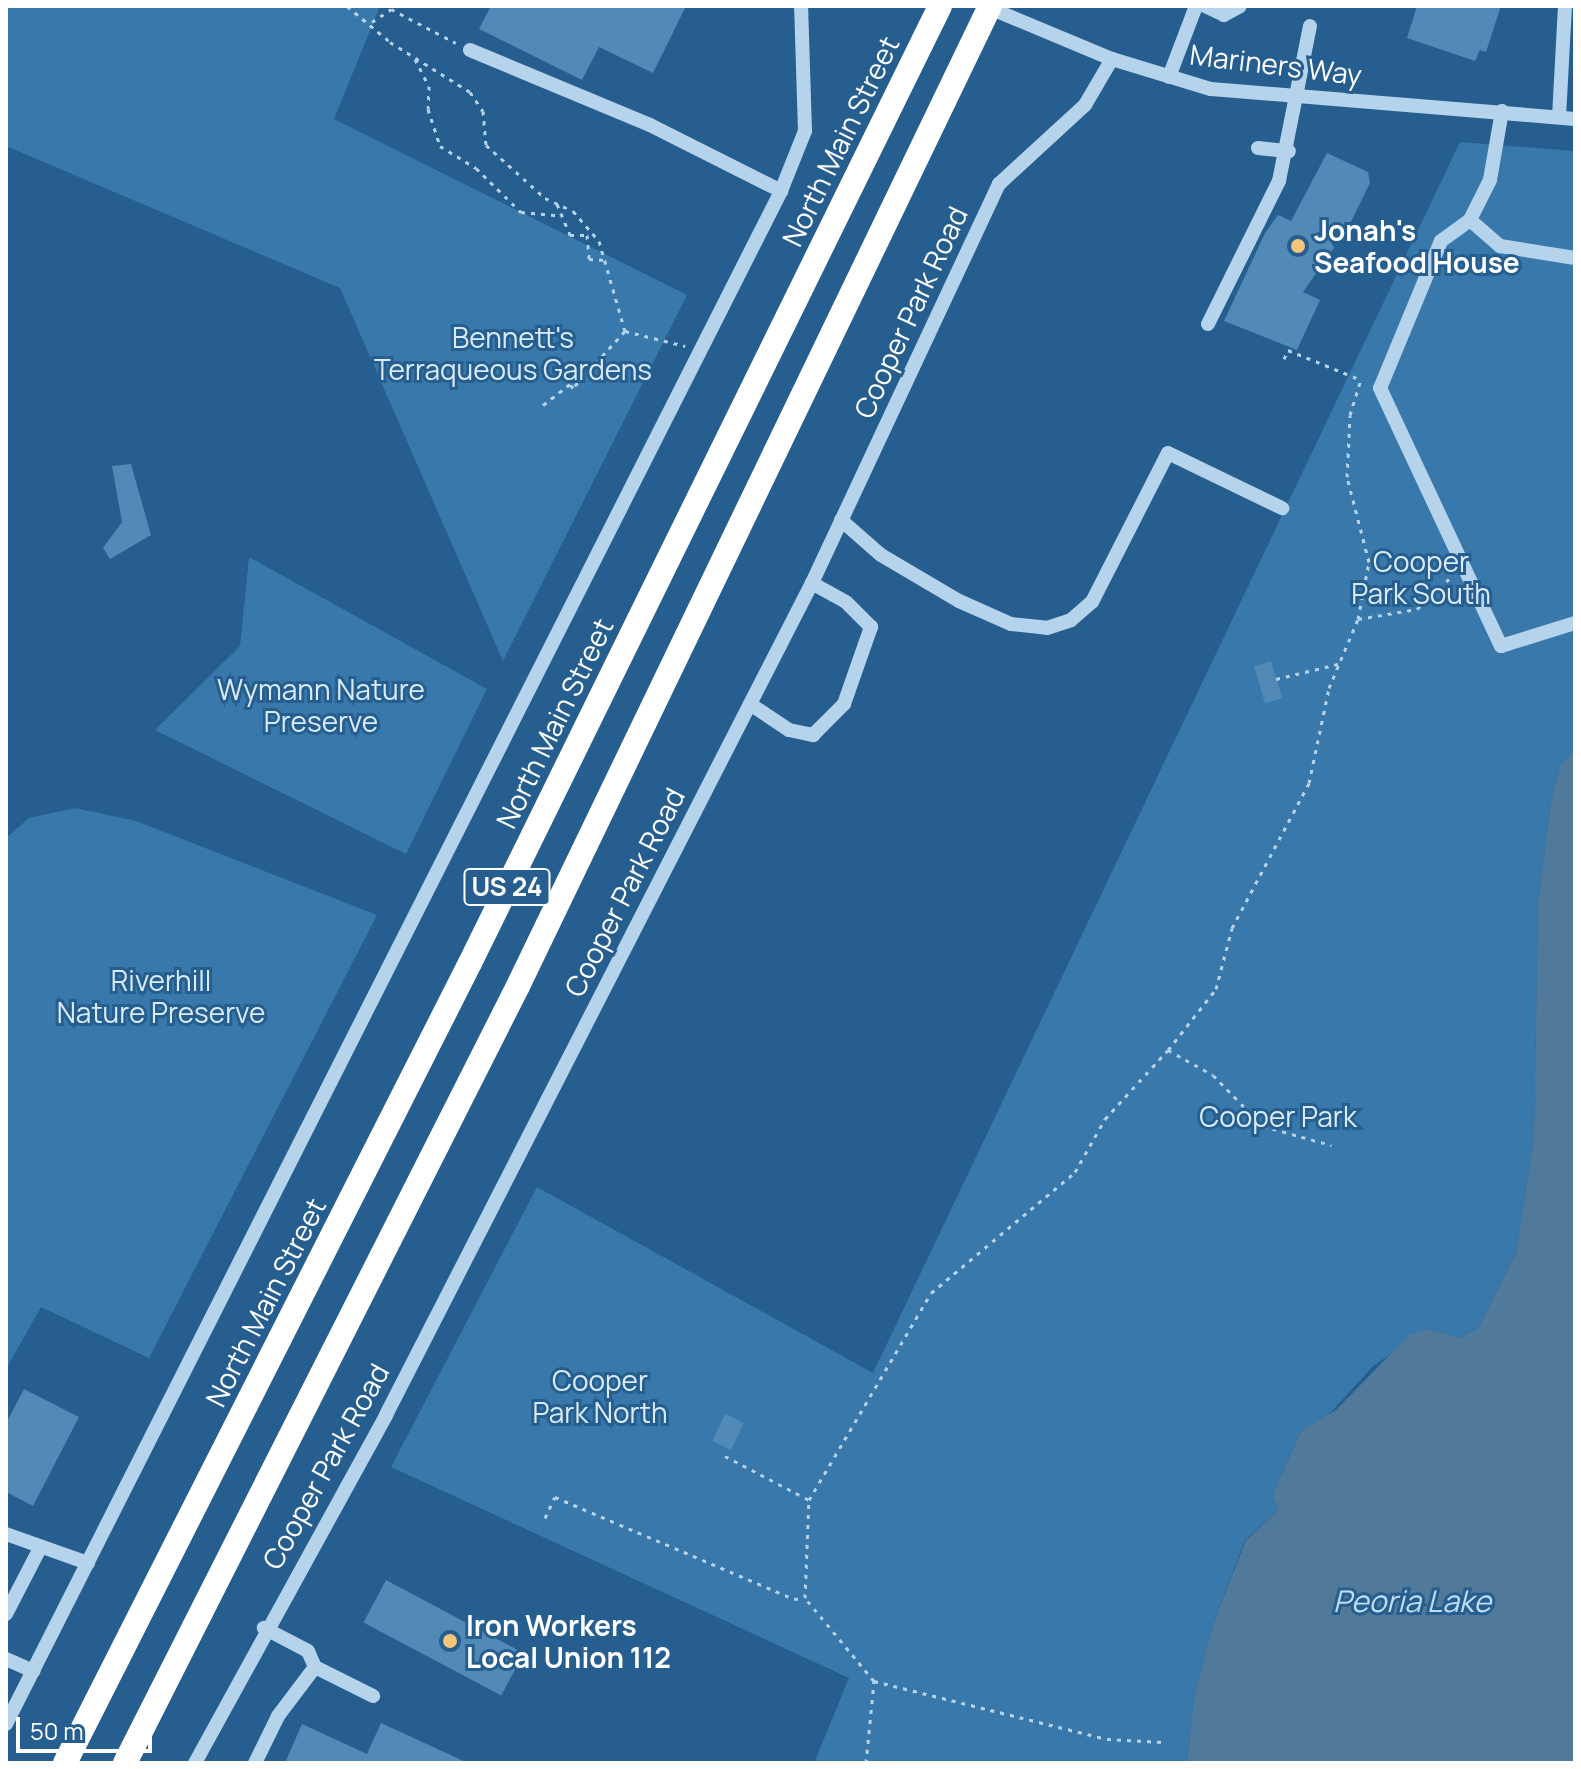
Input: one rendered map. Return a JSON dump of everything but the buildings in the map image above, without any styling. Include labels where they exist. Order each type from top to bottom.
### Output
[{"type":"highway","name":"North Main Street","points":[[65,1763],[464,976],[940,6]]},
{"type":"highway","name":"US 24","points":[[125,1763],[518,986],[987,7]]},
{"type":"street","points":[[6,1724],[696,351],[781,191],[805,131],[801,6]]},
{"type":"street","points":[[1169,77],[1196,6]]},
{"type":"street","points":[[1210,7],[1233,14],[1240,6]]},
{"type":"street","points":[[1559,117],[1565,6]]},
{"type":"street","name":"Mariners Way","points":[[987,7],[1112,59],[1211,89],[1575,119]]},
{"type":"street","points":[[1208,324],[1289,151],[1310,26]]},
{"type":"street","points":[[470,50],[650,125],[781,191]]},
{"type":"street","name":"Cooper Park Road","points":[[195,1763],[264,1628],[386,1415],[812,583],[999,184],[1085,105],[1112,59]]},
{"type":"street","points":[[1502,111],[1490,180],[1470,220],[1441,241],[1380,388],[1461,568],[1501,646],[1575,623]]},
{"type":"street","points":[[1258,148],[1289,151]]},
{"type":"street","points":[[1470,220],[1500,246],[1575,258]]},
{"type":"street","points":[[841,520],[881,555],[959,601],[1011,624],[1047,628],[1071,620],[1092,602],[1168,453],[1282,508]]},
{"type":"street","points":[[750,704],[789,730],[813,735],[844,704],[871,627],[846,602],[812,583]]},
{"type":"street","points":[[6,1534],[39,1550],[88,1563]]},
{"type":"street","points":[[6,1614],[39,1550]]},
{"type":"street","points":[[264,1628],[308,1651],[315,1667],[373,1696]]},
{"type":"street","points":[[6,1659],[33,1671]]},
{"type":"street","points":[[255,1763],[278,1716],[315,1667]]},
{"type":"path","points":[[347,6],[413,56],[470,92],[483,111],[486,145],[557,204],[573,211],[606,260],[625,331]]},
{"type":"path","points":[[370,23],[391,9],[470,50]]},
{"type":"path","points":[[413,56],[429,86],[428,109],[440,146],[476,168],[521,212],[557,215]]},
{"type":"path","points":[[557,204],[557,215],[573,237],[587,235],[589,259],[606,260]]},
{"type":"path","points":[[625,331],[696,351]]},
{"type":"path","points":[[539,408],[572,382],[573,388],[625,331]]},
{"type":"path","points":[[1284,359],[1288,350],[1380,388]]},
{"type":"path","points":[[1163,1742],[1107,1739],[874,1681],[805,1598],[809,1500],[931,1293],[1075,1172],[1100,1131],[1216,989],[1232,928],[1300,802],[1338,664],[1358,619],[1369,562],[1347,477],[1350,415],[1361,380]]},
{"type":"path","points":[[1358,619],[1417,609],[1461,568]]},
{"type":"path","points":[[1276,679],[1338,664]]},
{"type":"path","points":[[1168,1050],[1213,1075],[1263,1126],[1331,1145]]},
{"type":"path","points":[[725,1456],[809,1500]]},
{"type":"path","points":[[545,1518],[555,1497],[794,1599],[805,1598]]},
{"type":"path","points":[[866,1763],[874,1681]]},
{"type":"green space","name":"Bennett's Terraqueous Gardens","points":[[6,6],[380,6],[334,119],[687,295],[503,661],[340,288],[6,146]]},
{"type":"green space","name":"Cooper Park","points":[[1460,142],[1575,151],[1575,748],[1560,766],[1551,801],[1538,902],[1534,1137],[1516,1253],[1478,1328],[1459,1338],[1426,1329],[1372,1367],[1323,1421],[1301,1431],[1272,1496],[1279,1510],[1245,1540],[1213,1624],[1194,1697],[1187,1763],[814,1763],[849,1678],[391,1467],[537,1187],[873,1373]]},
{"type":"green space","name":"Wymann Nature Preserve","points":[[249,557],[487,689],[406,854],[155,730],[240,646]]},
{"type":"green space","name":"Riverhill Nature Preserve","points":[[75,808],[136,821],[377,915],[149,1358],[41,1307],[6,1369],[6,838],[29,818]]},
{"type":"water","name":"Peoria Lake","points":[[1575,748],[1575,1763],[1187,1763],[1194,1697],[1213,1624],[1246,1540],[1279,1510],[1272,1496],[1301,1431],[1336,1410],[1409,1335],[1426,1329],[1459,1338],[1478,1328],[1516,1253],[1534,1137],[1538,902],[1551,801],[1560,766]]},
{"type":"place","name":"Jonah's Seafood House","points":[[1298,246]]},
{"type":"place","name":"Iron Workers Local Union 112","points":[[450,1641]]},
{"type":"park label","name":"Cooper Park South","points":[[1421,577]]},
{"type":"park label","name":"Cooper Park North","points":[[600,1396]]}]
